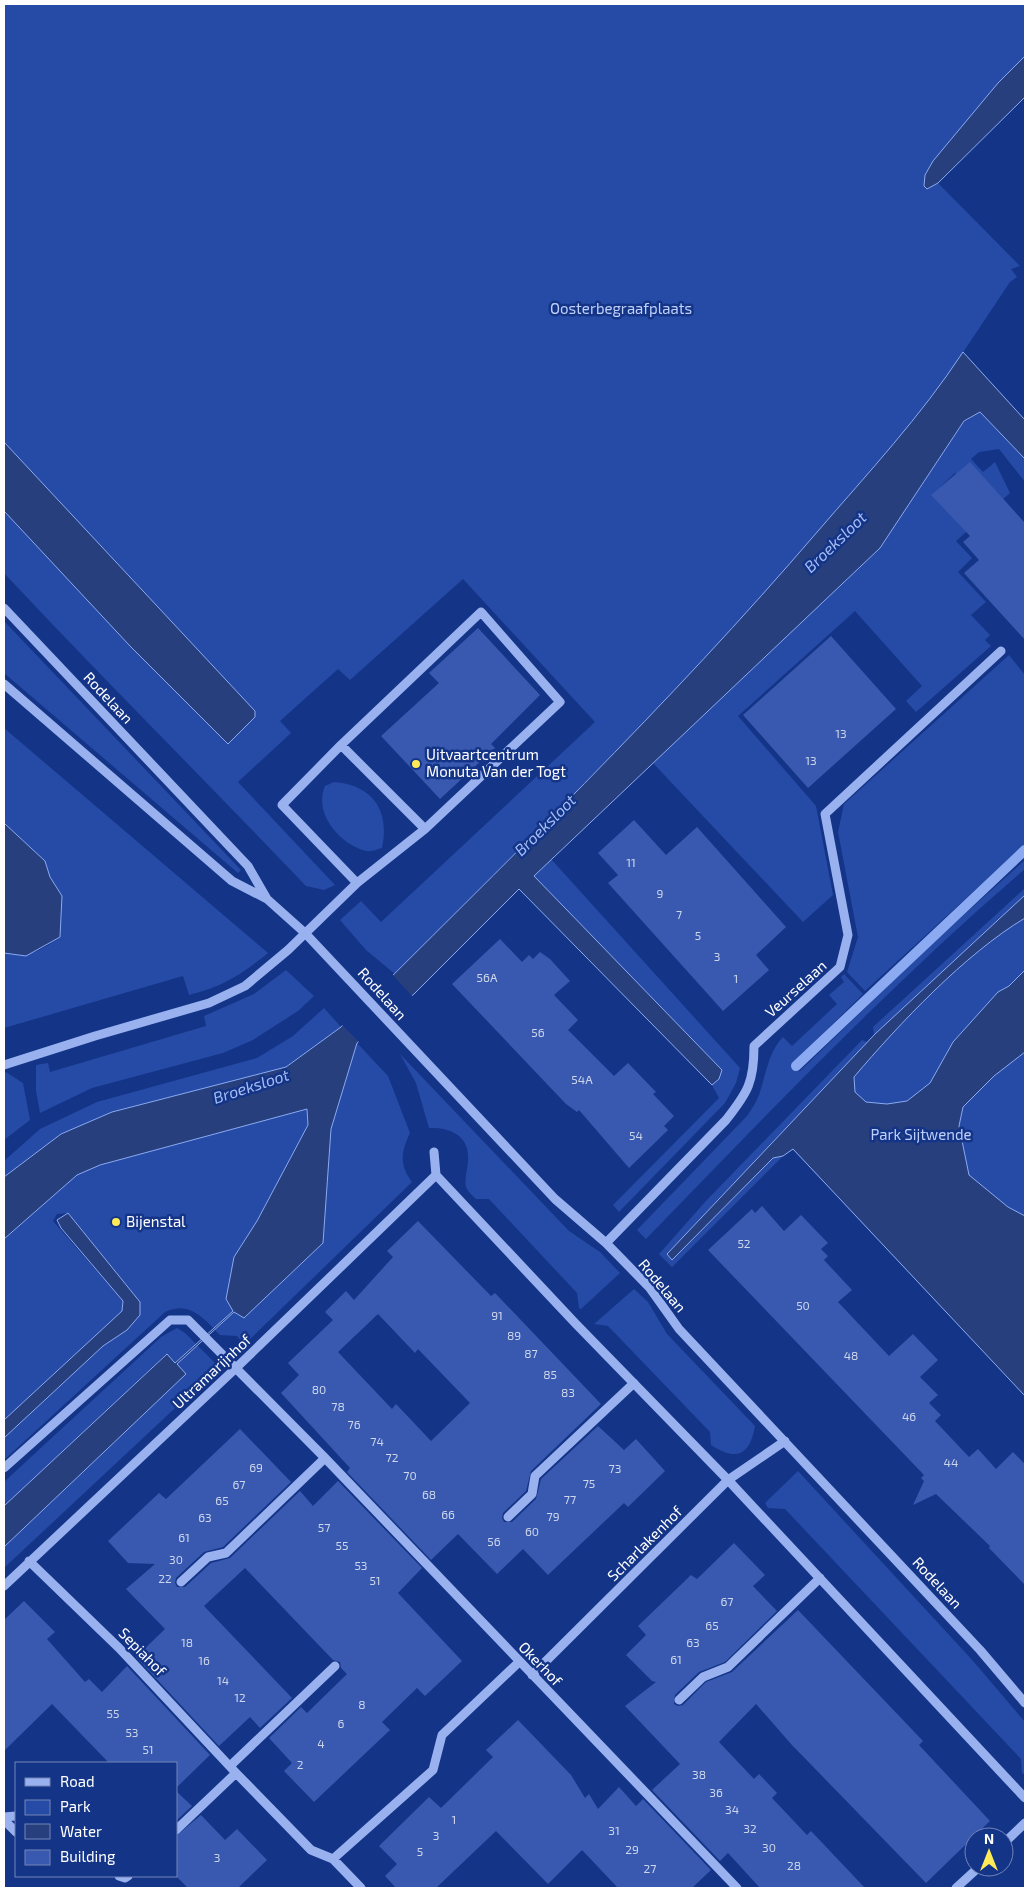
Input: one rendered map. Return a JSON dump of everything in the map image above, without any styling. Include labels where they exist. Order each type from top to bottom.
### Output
[{"type":"street","name":"Rodelaan","points":[[4,608],[248,866],[267,899]]},
{"type":"street","points":[[4,1065],[209,1003],[245,986],[305,933],[357,883],[425,830],[560,702],[480,612],[341,745],[282,805],[357,883]]},
{"type":"street","name":"Veurselaan","points":[[606,1243],[726,1120],[744,1098],[754,1072],[754,1046],[840,967],[848,935],[825,814],[1001,650]]},
{"type":"street","name":"Rodelaan","points":[[4,684],[232,880],[267,899],[305,933],[356,985],[401,1037],[555,1198],[606,1243],[648,1288],[679,1329],[980,1650],[1025,1703]]},
{"type":"street","points":[[341,745],[425,830]]},
{"type":"street","points":[[434,1152],[436,1175],[728,1480],[1025,1798]]},
{"type":"street","name":"Ultramarijnhof","points":[[4,1586],[237,1368],[436,1175]]},
{"type":"street","name":"Okerhof","points":[[4,1468],[170,1320],[188,1320],[325,1458],[737,1888]]},
{"type":"street","points":[[508,1517],[532,1494],[535,1476],[634,1383]]},
{"type":"street","name":"Scharlakenhof","points":[[532,1675],[728,1480],[785,1441]]},
{"type":"street","points":[[181,1582],[208,1557],[226,1553],[325,1458]]},
{"type":"street","name":"Sepiahof","points":[[29,1561],[119,1648],[311,1850],[333,1859],[362,1888]]},
{"type":"street","points":[[679,1700],[703,1677],[728,1667],[820,1578]]},
{"type":"street","points":[[333,1859],[432,1770],[442,1736],[520,1662]]},
{"type":"street","points":[[178,1828],[233,1769],[335,1666]]},
{"type":"street","points":[[4,1819],[15,1831]]},
{"type":"street","points":[[1014,1833],[1025,1823]]},
{"type":"street","points":[[956,1888],[968,1877]]},
{"type":"green space","name":"Oosterbegraafplaats","points":[[4,4],[1025,4],[1025,93],[949,167],[934,185],[938,183],[1020,266],[1011,269],[1017,277],[1010,282],[944,381],[919,438],[623,753],[619,748],[395,974],[366,950],[340,920],[361,901],[381,922],[595,722],[463,579],[350,680],[338,669],[280,721],[291,733],[238,782],[335,885],[324,890],[306,886],[4,573]]},
{"type":"green space","points":[[980,412],[1025,459],[1025,482],[999,449],[979,452],[971,459],[983,472],[995,462],[1010,493],[956,541],[972,558],[958,572],[986,602],[971,615],[990,635],[985,640],[991,646],[916,712],[906,701],[922,686],[855,611],[738,716],[816,806],[833,895],[803,922],[652,762],[880,548],[964,422]],"holes":[[[955,473],[971,490],[932,495]]]},
{"type":"green space","points":[[4,621],[241,870],[238,873],[4,673]]},
{"type":"green space","points":[[1009,655],[1025,675],[1025,844],[865,991],[847,972],[858,937],[838,832],[844,804]]},
{"type":"green space","points":[[4,728],[268,953],[231,979],[201,992],[189,995],[183,976],[4,1028],[4,953],[21,954],[34,952],[60,937],[62,896],[50,877],[45,861],[4,823]]},
{"type":"green space","points":[[334,782],[359,788],[376,802],[383,822],[382,848],[369,851],[357,848],[347,842],[331,826],[323,807],[322,796],[325,786]]},
{"type":"green space","points":[[551,859],[740,1068],[736,1083],[725,1103],[619,1212],[613,1205],[719,1098],[712,1085],[719,1079],[534,876]]},
{"type":"green space","points":[[1025,860],[1025,869],[879,1003],[785,1096],[646,1239],[637,1230],[747,1116],[758,1098],[771,1057],[778,1043],[783,1037],[792,1046],[837,1004],[829,995],[844,982],[841,977],[844,974],[863,994],[794,1062],[793,1070],[800,1071],[927,948]]},
{"type":"green space","name":"Park Sijtwende","points":[[1025,888],[1025,1396],[779,1135],[668,1254],[672,1260],[773,1157],[783,1156],[672,1267],[659,1254],[705,1202],[862,1040],[867,1042],[874,1035],[873,1027]]},
{"type":"green space","points":[[286,970],[314,996],[298,1011],[253,1040],[223,1053],[92,1088],[40,1113],[36,1091],[36,1065],[48,1063],[50,1072],[206,1026],[204,1016],[254,994]]},
{"type":"green space","points":[[324,1008],[341,1027],[286,1067],[112,1112],[61,1134],[4,1177],[4,1161],[40,1129],[97,1102],[257,1058],[293,1036]]},
{"type":"green space","points":[[357,1043],[388,1076],[410,1133],[403,1152],[403,1164],[412,1182],[244,1345],[237,1336],[220,1335],[196,1313],[189,1310],[182,1308],[165,1312],[4,1460],[4,1438],[103,1346],[127,1330],[140,1302],[68,1213],[57,1214],[53,1221],[123,1301],[122,1311],[4,1420],[4,1239],[77,1175],[100,1165],[307,1108],[308,1125],[257,1221],[234,1257],[287,1277],[323,1243],[331,1128]]},
{"type":"green space","points":[[400,1054],[569,1231],[600,1252],[620,1273],[581,1309],[579,1308],[577,1293],[489,1199],[476,1199],[468,1191],[466,1187],[468,1151],[466,1144],[457,1134],[451,1131],[429,1128],[416,1083]]},
{"type":"green space","points":[[6,1072],[23,1083],[30,1120],[4,1140],[4,1074]]},
{"type":"green space","points":[[634,1289],[648,1302],[667,1334],[755,1426],[750,1444],[741,1453],[728,1453],[711,1445],[710,1432],[608,1326],[594,1324]]},
{"type":"green space","points":[[177,1328],[185,1333],[219,1367],[4,1568],[4,1547],[186,1374],[166,1354],[4,1506],[4,1482],[161,1337]]},
{"type":"green space","points":[[798,1471],[974,1662],[1025,1722],[1025,1775],[1022,1773],[1021,1759],[785,1509],[768,1508],[765,1503]]},
{"type":"water","points":[[1025,56],[1025,97],[938,183],[927,189],[924,186],[925,175],[933,161],[998,83]]},
{"type":"water","name":"Broeksloot","points":[[963,352],[1025,420],[1025,459],[980,412],[964,421],[880,548],[534,876],[722,1070],[719,1079],[712,1085],[519,889],[414,994],[357,1043],[331,1129],[323,1243],[244,1318],[234,1312],[177,1364],[186,1374],[4,1547],[4,1506],[167,1354],[175,1363],[233,1311],[226,1299],[234,1257],[257,1221],[308,1125],[307,1109],[100,1165],[77,1175],[4,1239],[4,1177],[61,1134],[112,1112],[286,1067],[341,1027],[524,845],[703,659],[761,596],[894,444],[930,399]]},
{"type":"water","points":[[4,442],[255,711],[255,717],[228,744],[130,646],[4,511]]},
{"type":"water","points":[[4,823],[45,861],[50,877],[62,896],[60,937],[26,956],[4,953]]},
{"type":"water","name":"Park Sijtwende","points":[[1025,895],[1025,918],[1002,933],[956,970],[891,1035],[854,1077],[855,1092],[866,1102],[887,1104],[907,1101],[930,1083],[953,1042],[998,992],[1009,986],[1025,970],[1025,1052],[994,1076],[963,1107],[959,1126],[969,1175],[1008,1207],[1025,1216],[1025,1396],[793,1149],[783,1156],[773,1158],[672,1260],[667,1254],[875,1034]]},
{"type":"water","points":[[68,1213],[140,1302],[140,1315],[127,1330],[103,1346],[4,1438],[4,1420],[122,1311],[123,1301],[61,1228],[57,1220]]},
{"type":"pier","points":[[391,973],[414,998],[360,1043],[341,1024]]},
{"type":"building","points":[[970,462],[1025,523],[1025,640],[964,573],[979,560],[963,542],[970,536],[931,495]]},
{"type":"building","points":[[478,628],[540,695],[491,744],[495,748],[440,799],[381,736],[439,683],[429,673]]},
{"type":"building","points":[[831,636],[896,709],[808,788],[743,715]]},
{"type":"building","points":[[634,820],[666,855],[697,827],[786,927],[756,955],[769,970],[723,1011],[608,883],[618,875],[598,853]]},
{"type":"building","points":[[500,939],[522,962],[529,955],[533,959],[540,952],[550,959],[570,981],[554,995],[578,1020],[568,1030],[614,1076],[628,1063],[656,1092],[653,1094],[674,1116],[664,1126],[668,1130],[629,1168],[579,1110],[577,1112],[566,1104],[452,984]]},
{"type":"building","points":[[762,1206],[784,1231],[801,1215],[828,1243],[821,1249],[828,1256],[824,1260],[852,1290],[838,1302],[889,1356],[913,1334],[938,1360],[920,1377],[938,1395],[929,1403],[941,1415],[935,1421],[969,1457],[978,1449],[996,1469],[1013,1452],[1025,1464],[1025,1585],[989,1548],[990,1546],[936,1494],[913,1505],[924,1481],[921,1478],[924,1475],[708,1250],[752,1209],[755,1213]]},
{"type":"building","points":[[418,1221],[491,1296],[495,1293],[601,1404],[531,1471],[526,1491],[503,1513],[502,1518],[504,1522],[512,1522],[536,1499],[541,1479],[598,1426],[624,1450],[636,1439],[665,1471],[628,1507],[624,1503],[548,1575],[523,1549],[497,1574],[458,1534],[431,1560],[347,1472],[350,1468],[281,1393],[299,1375],[288,1363],[333,1320],[325,1312],[346,1291],[354,1300],[393,1257],[387,1251]],"holes":[[[378,1314],[415,1353],[418,1349],[470,1403],[431,1441],[396,1404],[392,1409],[338,1352]]]},
{"type":"building","points":[[240,1429],[291,1482],[223,1547],[204,1552],[176,1578],[175,1583],[177,1587],[185,1587],[211,1563],[230,1558],[300,1491],[313,1506],[338,1481],[422,1568],[398,1593],[462,1661],[425,1696],[417,1688],[382,1722],[390,1730],[314,1802],[284,1771],[292,1763],[269,1738],[301,1707],[307,1713],[347,1674],[341,1668],[340,1662],[333,1660],[245,1568],[204,1606],[292,1698],[260,1728],[250,1717],[219,1746],[136,1657],[165,1629],[126,1589],[155,1564],[128,1563],[108,1541],[159,1493],[166,1499]]},
{"type":"building","points":[[734,1543],[765,1575],[753,1586],[777,1611],[725,1662],[699,1672],[675,1695],[674,1704],[678,1706],[683,1705],[706,1682],[732,1672],[798,1610],[923,1741],[919,1745],[990,1821],[984,1827],[964,1827],[964,1846],[926,1883],[791,1744],[756,1704],[719,1742],[754,1779],[759,1774],[777,1793],[772,1798],[807,1835],[811,1831],[865,1888],[760,1888],[728,1853],[720,1861],[652,1790],[680,1764],[625,1706],[656,1682],[652,1681],[626,1655],[646,1635],[638,1626],[691,1575],[697,1579]]},
{"type":"building","points":[[24,1601],[55,1632],[47,1639],[85,1682],[89,1679],[102,1692],[127,1666],[210,1755],[178,1786],[178,1762],[108,1762],[52,1704],[4,1751],[4,1620]]},
{"type":"building","points":[[518,1720],[571,1775],[585,1798],[589,1794],[598,1809],[619,1787],[636,1806],[643,1799],[711,1870],[692,1888],[618,1888],[582,1850],[548,1884],[496,1831],[436,1888],[396,1888],[385,1876],[397,1864],[379,1846],[429,1797],[441,1808],[493,1757],[486,1750]]},
{"type":"building","points":[[178,1793],[192,1806],[178,1819]]},
{"type":"building","points":[[201,1815],[225,1840],[237,1829],[267,1860],[238,1888],[188,1888],[177,1877],[178,1834]]},
{"type":"waterway","points":[[796,1066],[1025,850]]},
{"type":"place","name":"Uitvaartcentrum Monuta Van der Togt","points":[[416,764]]},
{"type":"place","name":"Bijenstal","points":[[116,1222]]}]
